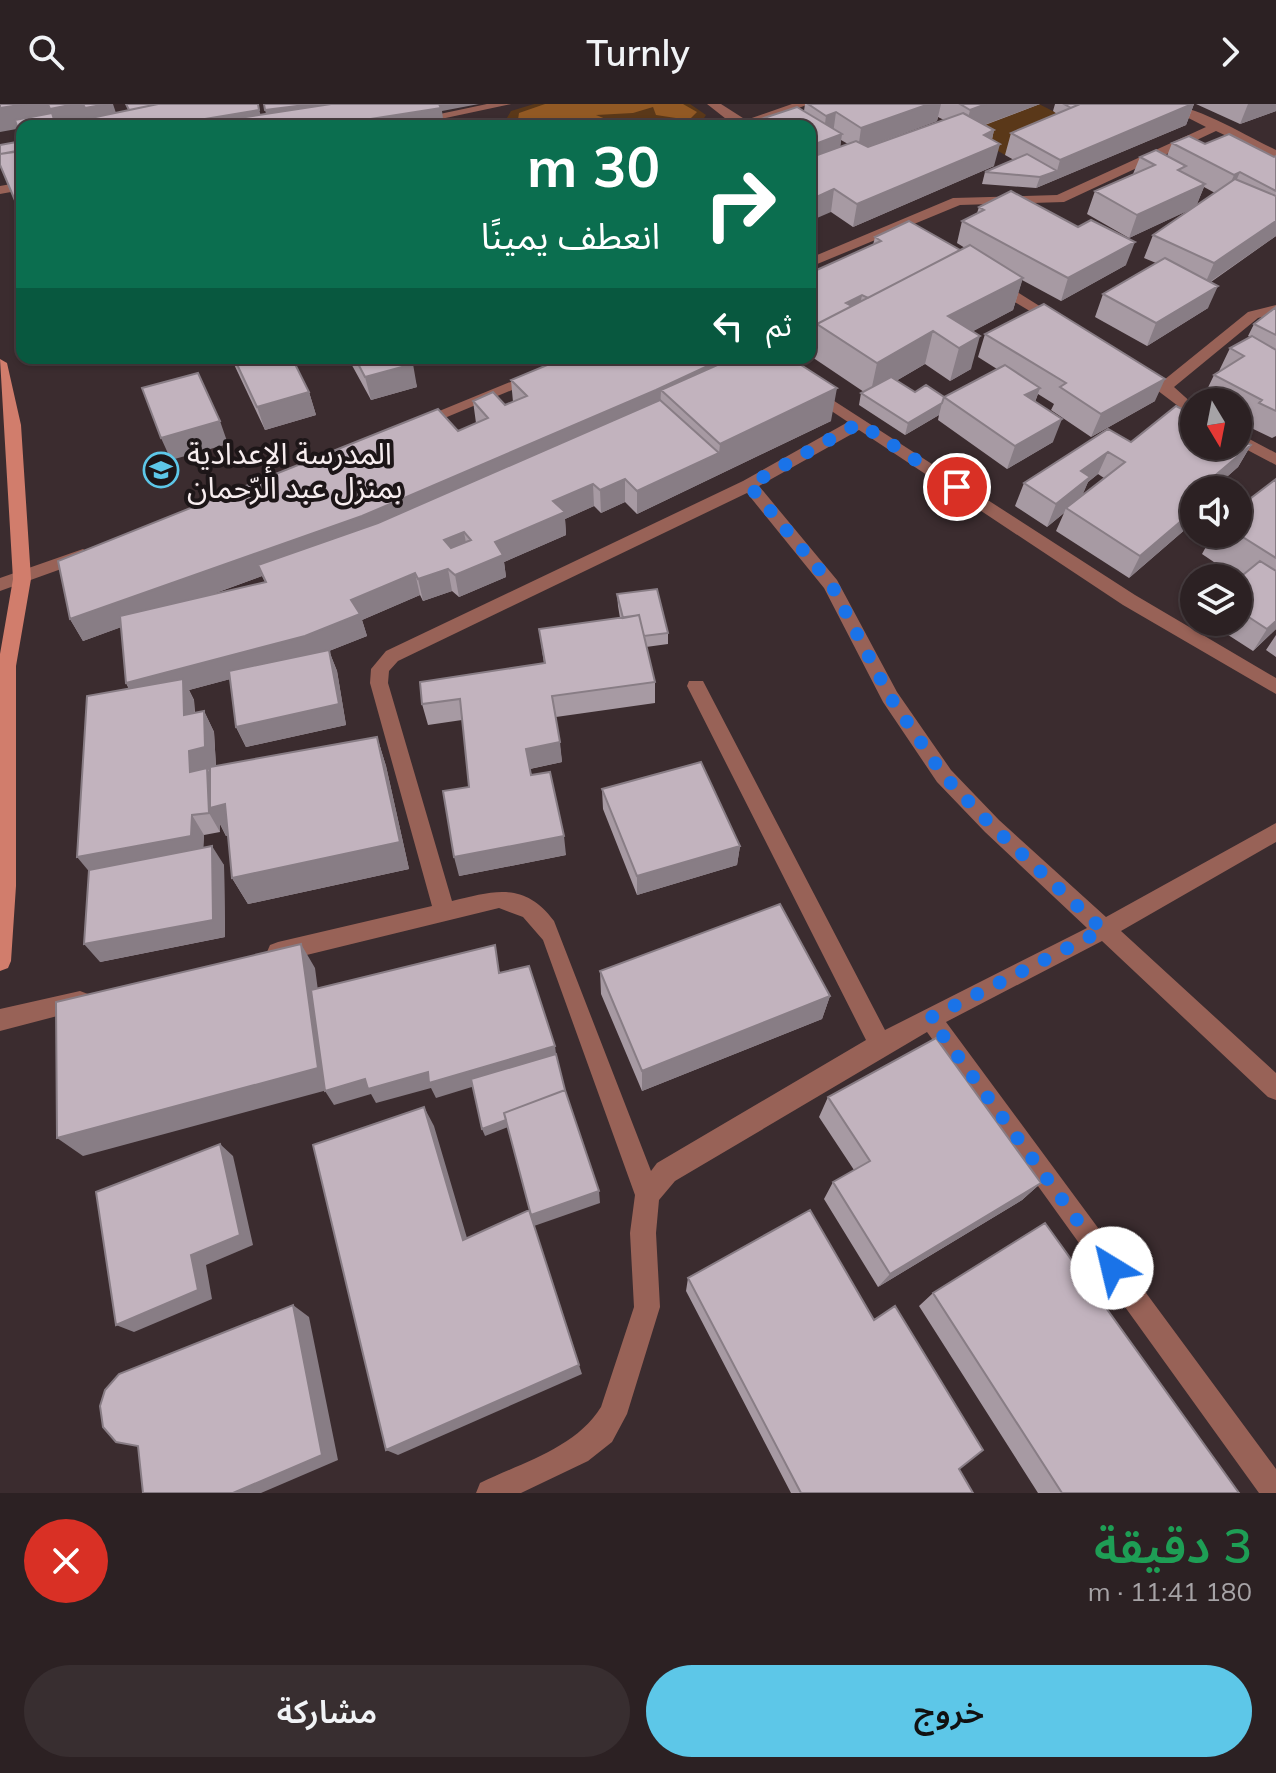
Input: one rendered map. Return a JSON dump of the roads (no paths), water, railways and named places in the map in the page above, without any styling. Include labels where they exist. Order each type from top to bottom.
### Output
[{"type":"street","points":[[453,120],[505,104]]},
{"type":"street","points":[[713,104],[736,120]]},
{"type":"street","points":[[757,120],[803,104]]},
{"type":"street","points":[[1167,104],[1276,155]]},
{"type":"street","points":[[816,261],[904,229],[958,201],[1059,199],[1218,126]]},
{"type":"street","points":[[977,274],[1071,330]]},
{"type":"street","points":[[1165,387],[1253,315],[1276,309]]},
{"type":"street","points":[[0,363],[13,425],[22,579],[3,657],[0,961]]},
{"type":"street","points":[[1125,363],[1165,387],[1180,400]]},
{"type":"street","points":[[405,428],[567,364]]},
{"type":"street","points":[[798,382],[1129,600],[1276,687]]},
{"type":"street","points":[[444,910],[379,683],[380,669],[392,656],[749,485],[859,423]]},
{"type":"street","points":[[1252,446],[1276,460]]},
{"type":"street","points":[[749,485],[831,584],[890,697],[944,776],[992,826],[1276,1089]]},
{"type":"street","points":[[0,585],[96,550]]},
{"type":"street","points":[[696,686],[880,1044]]},
{"type":"street","points":[[647,1195],[666,1172],[880,1044],[1103,930],[1276,832]]},
{"type":"street","points":[[260,956],[499,899],[523,904],[539,914],[552,936],[647,1195],[643,1233],[647,1307],[613,1414],[602,1432],[578,1451],[490,1493]]},
{"type":"street","points":[[0,1020],[107,994]]},
{"type":"street","points":[[930,1018],[1276,1493]]},
{"type":"place","name":"المدرسة الإعدادية بمنزل عبد الرّحمان","points":[[161,470]]}]
